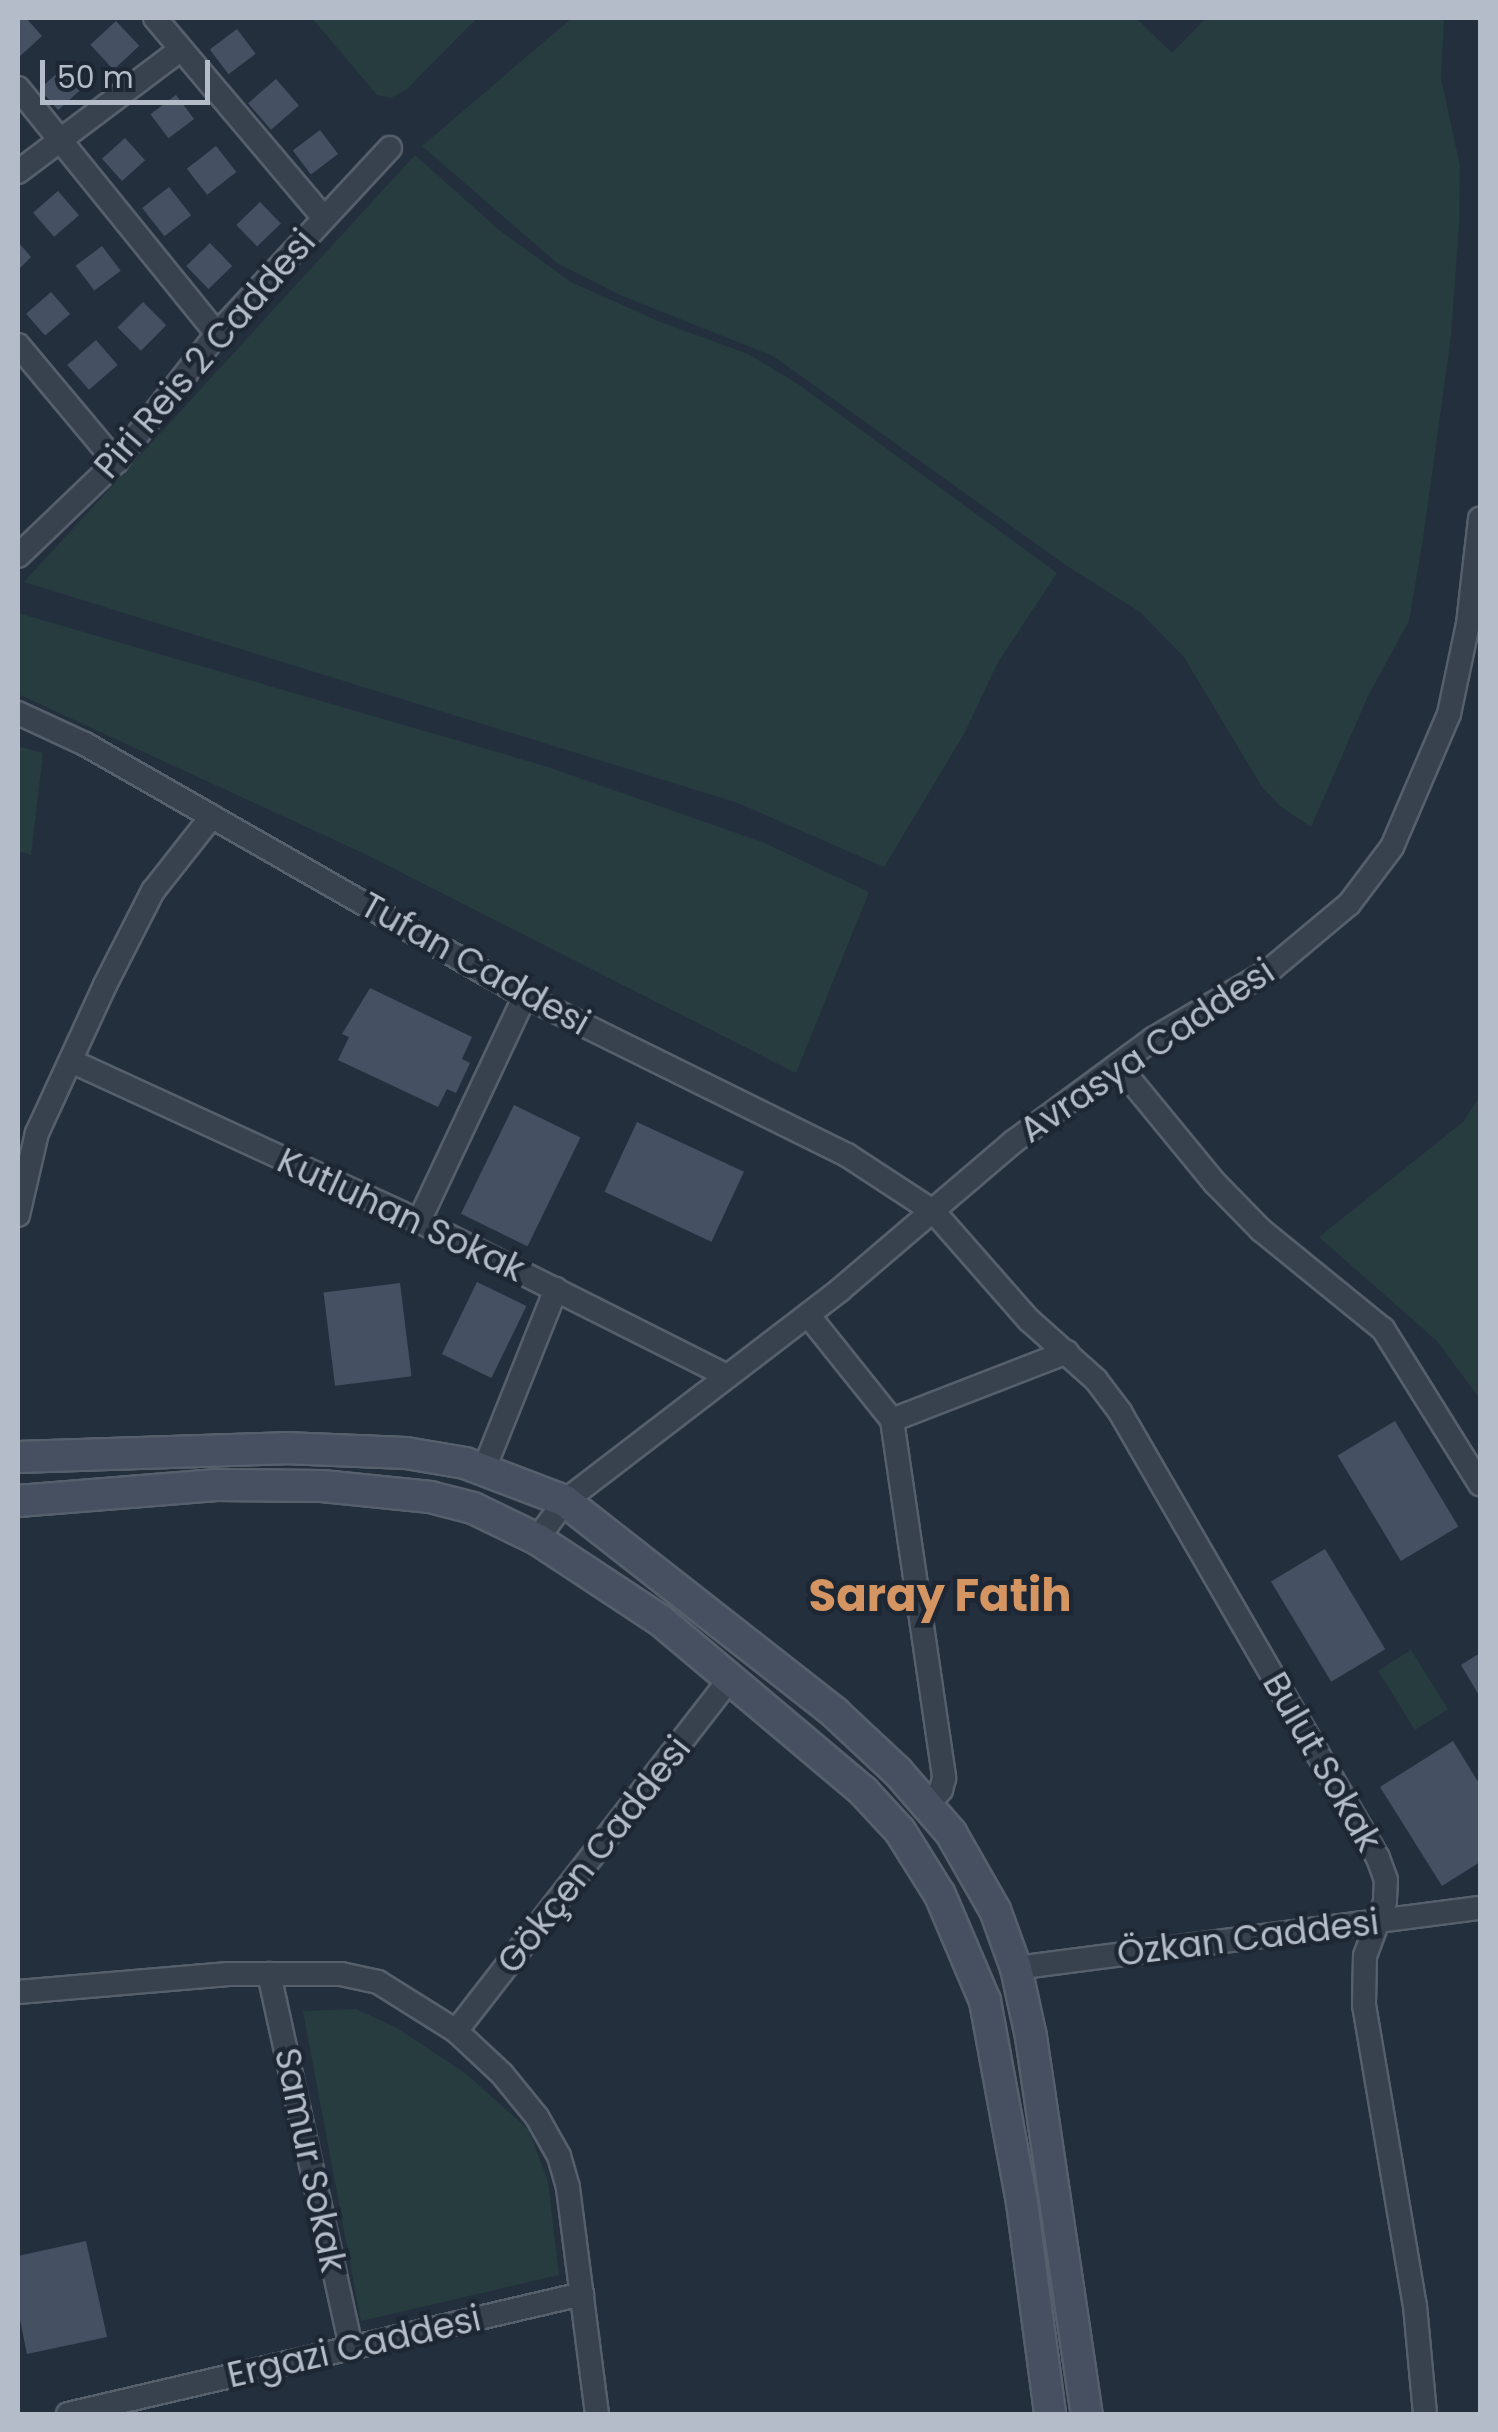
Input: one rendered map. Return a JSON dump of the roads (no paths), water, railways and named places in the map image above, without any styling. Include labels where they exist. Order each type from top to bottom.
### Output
[{"type":"street","points":[[155,18],[323,217]]},
{"type":"street","points":[[18,172],[181,48]]},
{"type":"street","points":[[18,88],[217,334]]},
{"type":"street","name":"Piri Reis 2 Caddesi","points":[[18,556],[116,462],[217,334],[390,148]]},
{"type":"street","points":[[18,346],[116,462]]},
{"type":"street","name":"Avrasya Caddesi","points":[[536,1539],[565,1501],[808,1315],[1013,1142],[1118,1065],[1270,970],[1349,904],[1392,847],[1449,714],[1468,624],[1480,519]]},
{"type":"street","name":"Tufan Caddesi","points":[[18,713],[85,744],[525,996],[848,1155],[934,1212]]},
{"type":"street","points":[[18,1215],[38,1132],[70,1061],[153,891],[212,816]]},
{"type":"street","points":[[419,1221],[525,996]]},
{"type":"street","name":"Kutluhan Sokak","points":[[70,1061],[419,1221],[727,1376]]},
{"type":"street","points":[[1118,1065],[1215,1184],[1261,1230],[1383,1329],[1480,1484]]},
{"type":"street","name":"Bulut Sokak","points":[[934,1212],[1030,1320],[1096,1380],[1120,1412],[1378,1858],[1386,1880],[1386,1902],[1365,1956],[1364,2005],[1415,2306],[1425,2414]]},
{"type":"street","points":[[484,1469],[556,1288]]},
{"type":"street","points":[[808,1315],[892,1420],[944,1778],[941,1790],[927,1805]]},
{"type":"street","points":[[892,1420],[1067,1352]]},
{"type":"street","points":[[18,1457],[285,1448],[406,1453],[484,1469],[565,1501],[835,1713],[950,1833],[995,1910],[1016,1968],[1031,2037],[1087,2414]]},
{"type":"street","points":[[18,1501],[216,1486],[322,1486],[430,1497],[473,1508],[536,1539],[660,1620],[863,1791],[900,1831],[963,1940],[986,2001],[999,2064],[1050,2414]]},
{"type":"street","name":"Gökçen Caddesi","points":[[456,2031],[731,1678]]},
{"type":"street","name":"Özkan Caddesi","points":[[1016,1968],[1480,1908]]},
{"type":"street","name":"Samur Sokak","points":[[269,1974],[351,2346]]},
{"type":"street","points":[[18,1992],[122,1981],[341,1974],[378,1982],[456,2031],[502,2074],[537,2117],[559,2156],[568,2188],[597,2414]]},
{"type":"street","name":"Ergazi Caddesi","points":[[68,2414],[582,2294]]},
{"type":"district","name":"Saray Fatih","points":[[940,1596]]}]
